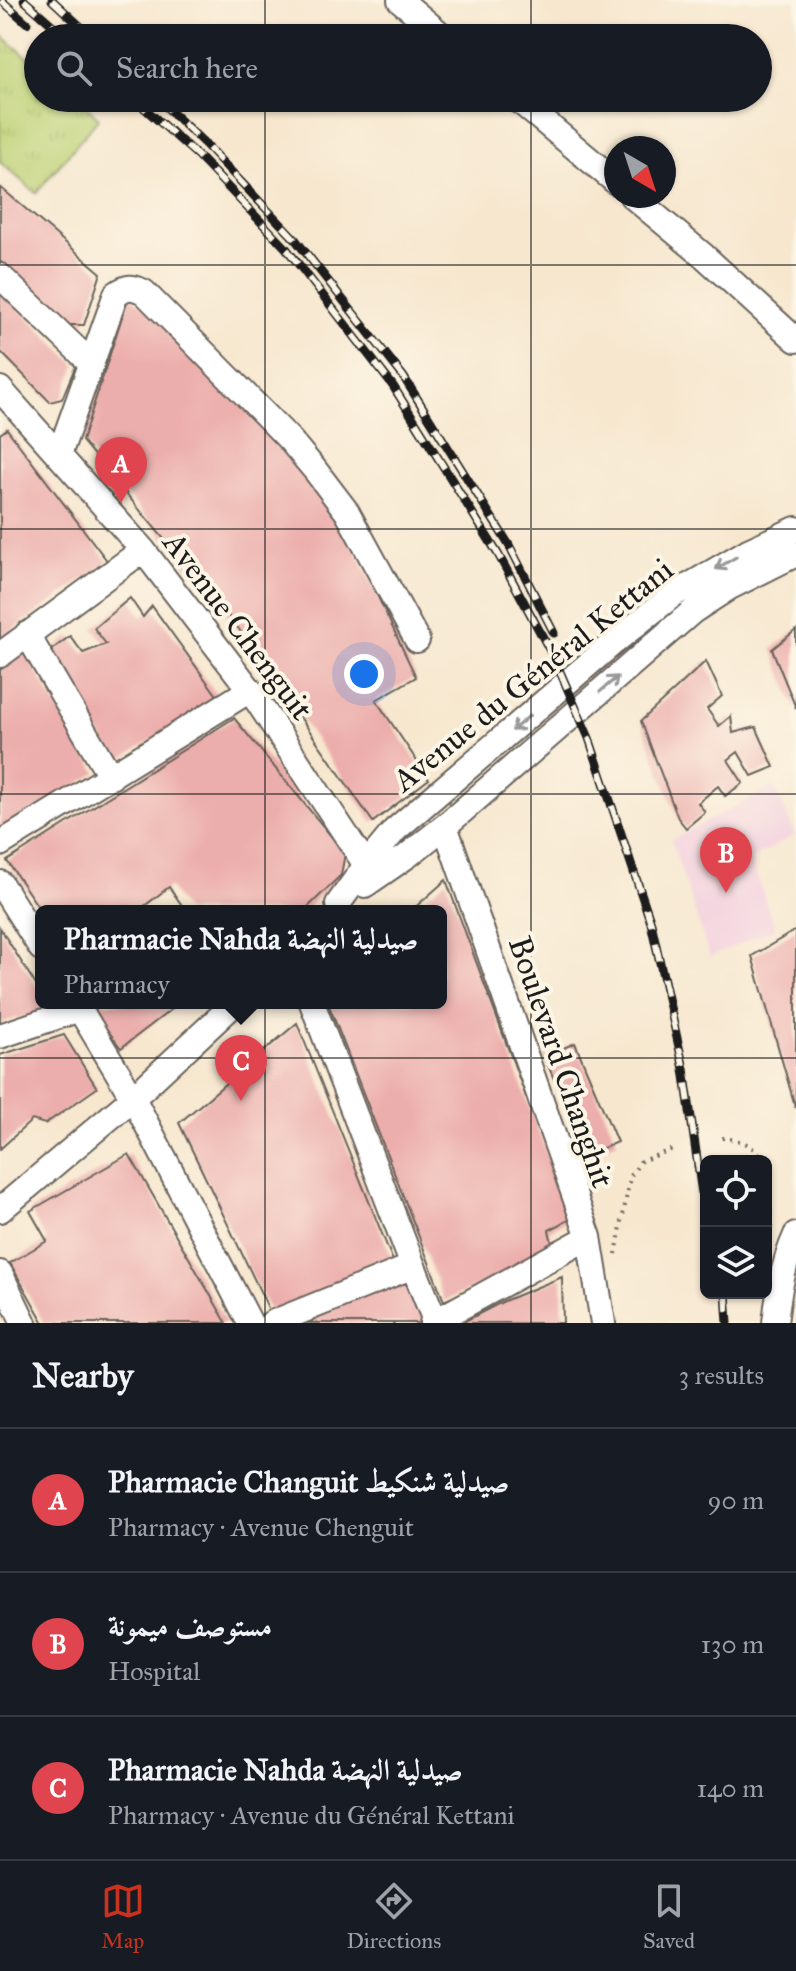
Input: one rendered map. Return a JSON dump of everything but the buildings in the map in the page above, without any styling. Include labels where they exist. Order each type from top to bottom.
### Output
[{"type":"street","points":[[400,0],[428,24]]},
{"type":"street","points":[[533,112],[604,172]]},
{"type":"street","points":[[646,208],[796,340]]},
{"type":"street","points":[[0,276],[92,364]]},
{"type":"street","points":[[59,455],[116,294],[123,288],[132,287],[144,292],[271,420],[315,470],[347,512],[417,640]]},
{"type":"street","name":"Avenue Chenguit","points":[[2,394],[143,550],[250,690],[371,870]]},
{"type":"street","name":"Avenue du Général Kettani","points":[[338,905],[371,870],[395,830],[613,643],[673,595],[748,551],[796,529]]},
{"type":"street","points":[[0,655],[143,550]]},
{"type":"street","name":"Avenue du Général Kettani","points":[[371,870],[407,856],[445,826],[693,611],[730,587],[796,554]]},
{"type":"street","points":[[27,634],[111,777]]},
{"type":"street","points":[[0,844],[250,690]]},
{"type":"street","name":"Boulevard Changhit","points":[[445,826],[589,1237],[603,1323]]},
{"type":"street","points":[[0,883],[35,938]]},
{"type":"street","points":[[0,1036],[70,1009]]},
{"type":"street","points":[[80,1009],[133,1098],[250,1323]]},
{"type":"street","points":[[0,1210],[133,1098],[229,1009]]},
{"type":"street","points":[[314,1009],[434,1322],[589,1237]]},
{"type":"street","points":[[783,1310],[793,1241]]},
{"type":"street","points":[[272,1323],[413,1266]]},
{"type":"street","points":[[0,1273],[24,1323]]},
{"type":"path","points":[[722,1138],[743,1141],[760,1155]]},
{"type":"path","points":[[614,1265],[630,1177],[641,1161],[676,1148]]},
{"type":"path","points":[[771,1227],[772,1236],[793,1241]]},
{"type":"shaded area","points":[[774,786],[795,835],[751,859],[775,928],[710,957],[671,840]]},
{"type":"green space","points":[[0,34],[24,54],[24,112],[92,112],[99,118],[36,193],[0,162]]},
{"type":"railway","points":[[1,0],[27,23]]},
{"type":"railway","points":[[24,0],[51,24]]},
{"type":"railway","points":[[52,0],[78,24]]},
{"type":"railway","points":[[149,112],[197,155],[286,248],[393,386],[498,554],[554,658],[589,738],[651,923],[684,1069],[700,1180]]},
{"type":"railway","points":[[172,112],[295,239],[403,376],[509,545],[554,633]]},
{"type":"railway","points":[[726,1299],[728,1323]]},
{"type":"place","name":"Pharmacie Changuit صيدلية شنكيط","points":[[121,503]]},
{"type":"place","name":"مستوصف ميمونة","points":[[726,893]]},
{"type":"place","name":"Pharmacie Nahda صيدلية النهضة","points":[[241,1101]]}]
